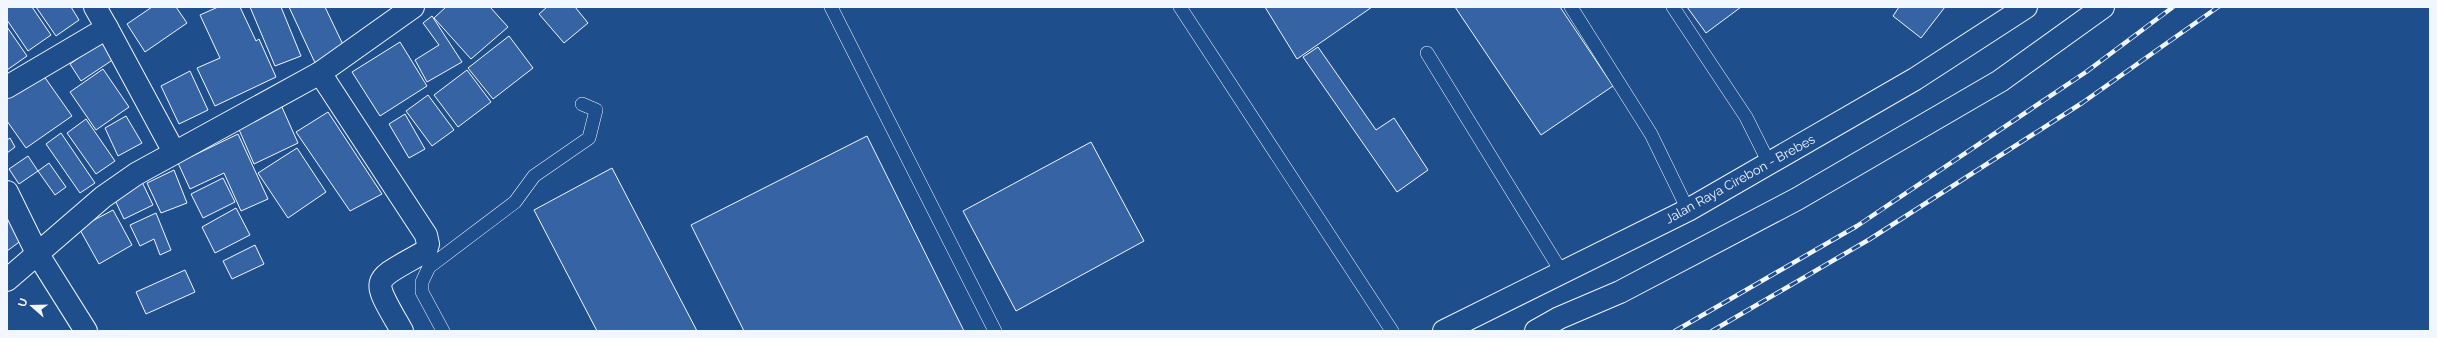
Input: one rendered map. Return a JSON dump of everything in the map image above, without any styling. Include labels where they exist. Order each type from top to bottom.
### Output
[{"type":"main road","points":[[95,7],[174,152]]},
{"type":"main road","points":[[7,280],[114,188],[174,152],[320,73],[413,7]]},
{"type":"main road","name":"Jalan Raya Cirebon - Brebes","points":[[1444,331],[1688,210],[1915,79],[2026,7]]},
{"type":"main road","points":[[1536,331],[1559,318],[1620,292],[1797,199],[2000,81],[2103,7]]},
{"type":"main road","points":[[7,88],[107,28]]},
{"type":"main road","points":[[320,73],[426,235],[428,244],[426,251],[385,274],[379,282],[379,291],[402,331]]},
{"type":"main road","points":[[7,192],[37,253],[86,331]]},
{"type":"lane","points":[[831,7],[995,331]]},
{"type":"lane","points":[[1180,7],[1392,331]]},
{"type":"lane","points":[[1571,7],[1652,134],[1688,210]]},
{"type":"lane","points":[[1673,7],[1746,118],[1769,163]]},
{"type":"lane","points":[[1427,53],[1561,272]]},
{"type":"lane","points":[[443,331],[422,292],[422,282],[428,268],[515,202],[534,176],[589,138],[596,110],[582,104]]},
{"type":"building","points":[[7,7],[32,7],[51,35],[28,51],[7,20]]},
{"type":"building","points":[[36,7],[71,7],[79,20],[56,36]]},
{"type":"building","points":[[152,7],[176,7],[187,23],[145,52],[127,24]]},
{"type":"building","points":[[218,7],[240,7],[256,41],[259,39],[276,77],[215,106],[197,68],[220,58],[200,15]]},
{"type":"building","points":[[250,7],[281,7],[301,56],[275,66]]},
{"type":"building","points":[[289,7],[325,7],[346,51],[316,65]]},
{"type":"building","points":[[446,7],[490,7],[508,27],[471,59],[434,18]]},
{"type":"building","points":[[547,7],[575,7],[588,23],[564,43],[539,14]]},
{"type":"building","points":[[1265,7],[1372,7],[1297,59]]},
{"type":"building","points":[[1455,7],[1560,7],[1613,86],[1541,135]]},
{"type":"building","points":[[1687,7],[1741,7],[1706,33]]},
{"type":"building","points":[[1899,7],[1945,7],[1921,38],[1893,16]]},
{"type":"building","points":[[432,16],[462,62],[427,82],[415,60],[439,45],[423,23]]},
{"type":"building","points":[[7,27],[27,56],[7,70]]},
{"type":"building","points":[[509,36],[533,68],[493,99],[468,68]]},
{"type":"building","points":[[103,41],[114,59],[81,81],[70,64]]},
{"type":"building","points":[[400,42],[427,86],[380,116],[352,72]]},
{"type":"building","points":[[1318,47],[1376,130],[1394,118],[1428,170],[1397,192],[1303,57]]},
{"type":"building","points":[[103,69],[129,107],[96,130],[70,92]]},
{"type":"building","points":[[467,70],[491,102],[458,127],[434,95]]},
{"type":"building","points":[[190,71],[208,110],[179,124],[161,86]]},
{"type":"building","points":[[41,72],[72,116],[26,148],[7,121],[7,96]]},
{"type":"building","points":[[428,95],[454,130],[432,146],[406,111]]},
{"type":"building","points":[[281,105],[298,143],[254,164],[237,125]]},
{"type":"building","points":[[328,112],[382,194],[350,211],[296,132]]},
{"type":"building","points":[[405,114],[425,149],[409,158],[389,124]]},
{"type":"building","points":[[126,116],[142,143],[118,156],[105,128]]},
{"type":"building","points":[[86,119],[115,161],[96,174],[67,133]]},
{"type":"building","points":[[61,133],[95,183],[80,193],[46,144]]},
{"type":"building","points":[[238,134],[268,199],[241,211],[224,173],[190,189],[178,163]]},
{"type":"building","points":[[867,136],[964,331],[744,331],[691,225]]},
{"type":"building","points":[[10,138],[15,147],[7,153],[7,140]]},
{"type":"building","points":[[1091,142],[1144,241],[1016,311],[963,211]]},
{"type":"building","points":[[297,148],[326,192],[288,218],[258,173]]},
{"type":"building","points":[[28,156],[38,171],[19,184],[9,169]]},
{"type":"building","points":[[49,163],[66,187],[55,195],[38,171]]},
{"type":"building","points":[[612,168],[697,331],[597,331],[534,210]]},
{"type":"building","points":[[174,170],[187,203],[161,213],[147,183]]},
{"type":"building","points":[[223,178],[235,202],[203,218],[191,194]]},
{"type":"building","points":[[142,182],[153,205],[124,219],[113,196]]},
{"type":"building","points":[[236,208],[250,235],[215,253],[202,227]]},
{"type":"building","points":[[113,210],[132,245],[99,264],[79,228]]},
{"type":"building","points":[[156,213],[171,250],[160,255],[154,239],[140,246],[130,225]]},
{"type":"building","points":[[7,217],[22,240],[7,251]]},
{"type":"building","points":[[255,245],[264,264],[232,279],[223,261]]},
{"type":"building","points":[[185,270],[195,292],[146,314],[136,292]]},
{"type":"railway","points":[[1675,331],[1857,226],[2086,72],[2173,7]]},
{"type":"railway","points":[[1712,331],[1870,239],[2082,103],[2218,7]]}]
